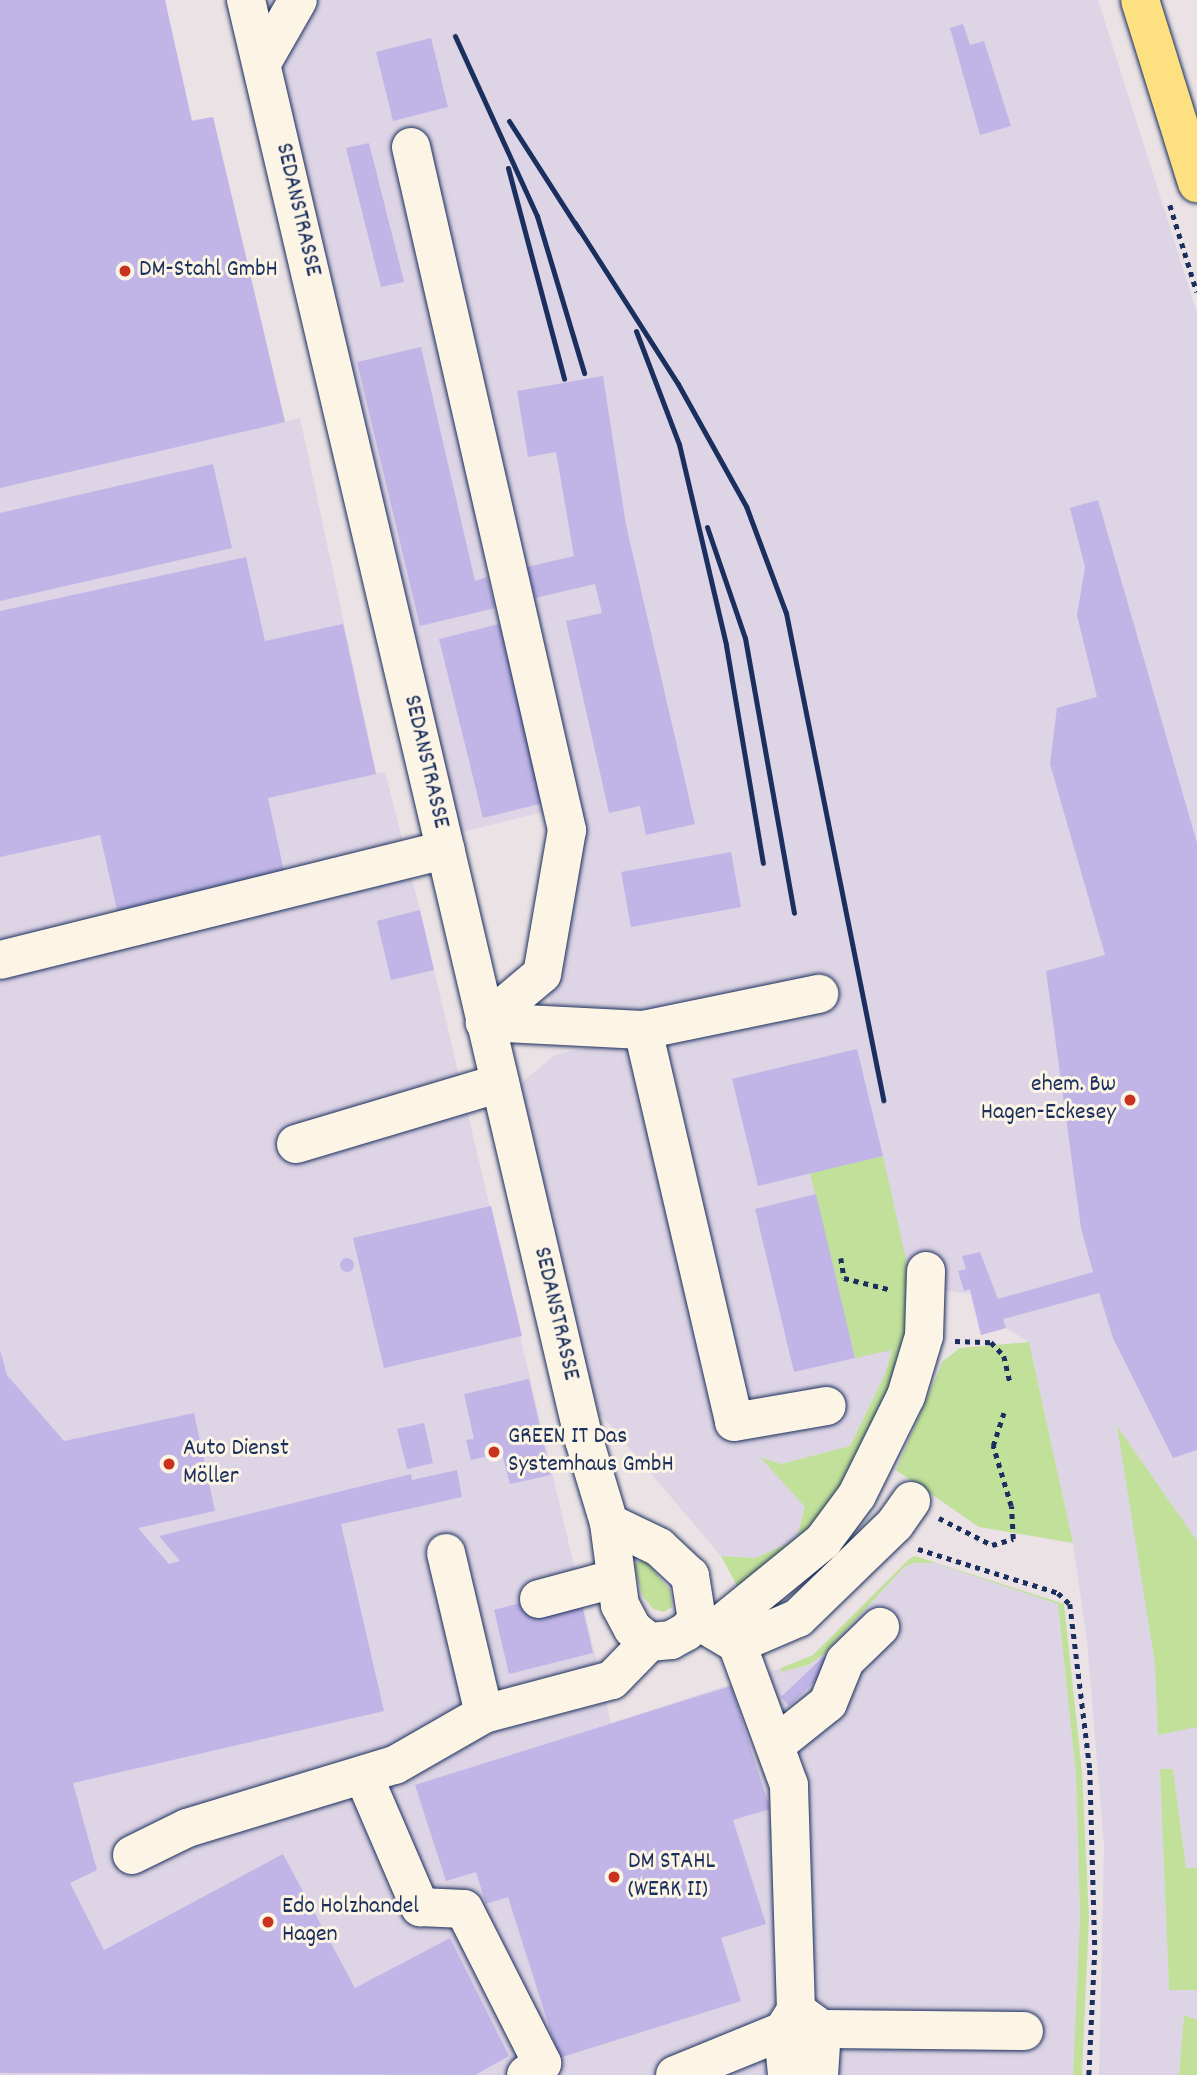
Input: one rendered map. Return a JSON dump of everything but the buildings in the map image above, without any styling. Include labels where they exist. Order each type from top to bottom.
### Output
[{"type":"main road","points":[[1140,0],[1197,183]]},
{"type":"street","name":"SEDANSTRASSE","points":[[246,0],[584,1440],[609,1523],[614,1579],[633,1629],[649,1642]]},
{"type":"street","points":[[262,61],[298,0]]},
{"type":"street","points":[[411,147],[567,830],[542,974],[485,1022]]},
{"type":"street","points":[[0,960],[446,850]]},
{"type":"street","points":[[485,1022],[643,1030],[819,994]]},
{"type":"street","points":[[643,1030],[734,1422],[827,1406]]},
{"type":"street","points":[[296,1144],[500,1083]]},
{"type":"street","points":[[722,1636],[823,1541],[841,1519],[906,1396],[924,1336],[926,1285]]},
{"type":"street","points":[[132,1855],[187,1828],[364,1777],[484,1714],[612,1680],[649,1642],[722,1636],[798,1618],[895,1524],[911,1501]]},
{"type":"street","points":[[609,1523],[659,1547],[691,1576],[778,1743],[789,1785],[800,2024],[787,2075]]},
{"type":"street","points":[[446,1553],[484,1714]]},
{"type":"street","points":[[540,1599],[614,1579]]},
{"type":"street","points":[[778,1743],[828,1703],[845,1661],[880,1627]]},
{"type":"street","points":[[364,1777],[421,1907],[464,1909],[542,2063],[526,2075]]},
{"type":"street","points":[[800,2024],[819,2075]]},
{"type":"street","points":[[675,2075],[800,2024],[1024,2031]]},
{"type":"path","points":[[841,1258],[844,1278],[926,1285]]},
{"type":"path","points":[[924,1336],[991,1342],[1004,1356],[1010,1383]]},
{"type":"path","points":[[911,1501],[992,1545],[1013,1539],[1012,1506],[993,1446],[1004,1412]]},
{"type":"path","points":[[908,1553],[925,1550],[1058,1593],[1070,1604],[1090,1770],[1095,1950],[1089,2075]]},
{"type":"shaded area","points":[[0,0],[192,120],[213,117],[285,422],[300,418],[376,773],[385,772],[420,910],[611,1723],[781,1668],[781,1672],[808,1665],[904,1567],[914,1563],[935,1563],[1058,1604],[1076,1775],[1080,1916],[1073,2075],[0,2075]]},
{"type":"shaded area","points":[[266,0],[1098,0],[1197,313],[1197,1868],[1186,1868],[1173,1769],[1160,1770],[1169,1989],[1197,1990],[1197,2020],[1184,2016],[1179,2075],[1099,2075],[1104,1846],[1087,1641],[1073,1543],[1029,1342],[1006,1328],[981,1335],[970,1294],[909,1285],[883,1157],[811,1173],[855,1357],[892,1349],[885,1374],[850,1446],[781,1464],[762,1458],[805,1507],[796,1540],[755,1558],[721,1556],[602,1416],[595,1417],[521,1083],[555,1055],[606,1043],[624,1009],[563,1009],[552,1004],[548,995],[550,810],[458,833]]},
{"type":"green space","points":[[883,1156],[907,1264],[913,1326],[905,1370],[847,1493],[741,1593],[721,1556],[755,1558],[796,1540],[805,1507],[760,1457],[781,1464],[850,1446],[885,1374],[892,1350],[855,1358],[810,1173]]},
{"type":"green space","points":[[1029,1342],[1073,1543],[979,1527],[896,1470],[943,1361],[960,1348]]},
{"type":"green space","points":[[1117,1426],[1197,1541],[1197,1727],[1158,1735],[1155,1663]]},
{"type":"green space","points":[[915,1556],[1064,1604],[1082,1772],[1089,1917],[1082,2075],[1073,2075],[1080,1916],[1076,1775],[1058,1604],[935,1563],[914,1563],[904,1567],[824,1654],[808,1665],[781,1672],[781,1668],[813,1655]]},
{"type":"green space","points":[[644,1559],[670,1590],[672,1607],[664,1612],[653,1609],[642,1595],[634,1564]]},
{"type":"green space","points":[[1160,1769],[1173,1769],[1186,1868],[1197,1868],[1197,1990],[1169,1990]]},
{"type":"green space","points":[[1184,2015],[1197,2020],[1197,2075],[1179,2075]]},
{"type":"railway","points":[[455,36],[537,216],[584,373]]},
{"type":"railway","points":[[509,121],[579,230]]},
{"type":"railway","points":[[508,168],[564,379]]},
{"type":"railway","points":[[575,223],[678,384],[746,506],[786,613],[883,1100]]},
{"type":"railway","points":[[636,331],[679,444],[726,645],[763,863]]},
{"type":"railway","points":[[707,527],[745,638],[794,913]]},
{"type":"place","name":"DM-Stahl GmbH","points":[[125,271]]},
{"type":"place","name":"ehem. Bw Hagen-Eckesey","points":[[1130,1100]]},
{"type":"place","name":"GREEN IT Das Systemhaus GmbH","points":[[494,1452]]},
{"type":"place","name":"Auto Dienst Möller","points":[[169,1464]]},
{"type":"place","name":"DM STAHL (WERK II)","points":[[614,1877]]},
{"type":"place","name":"Edo Holzhandel Hagen","points":[[268,1922]]}]
